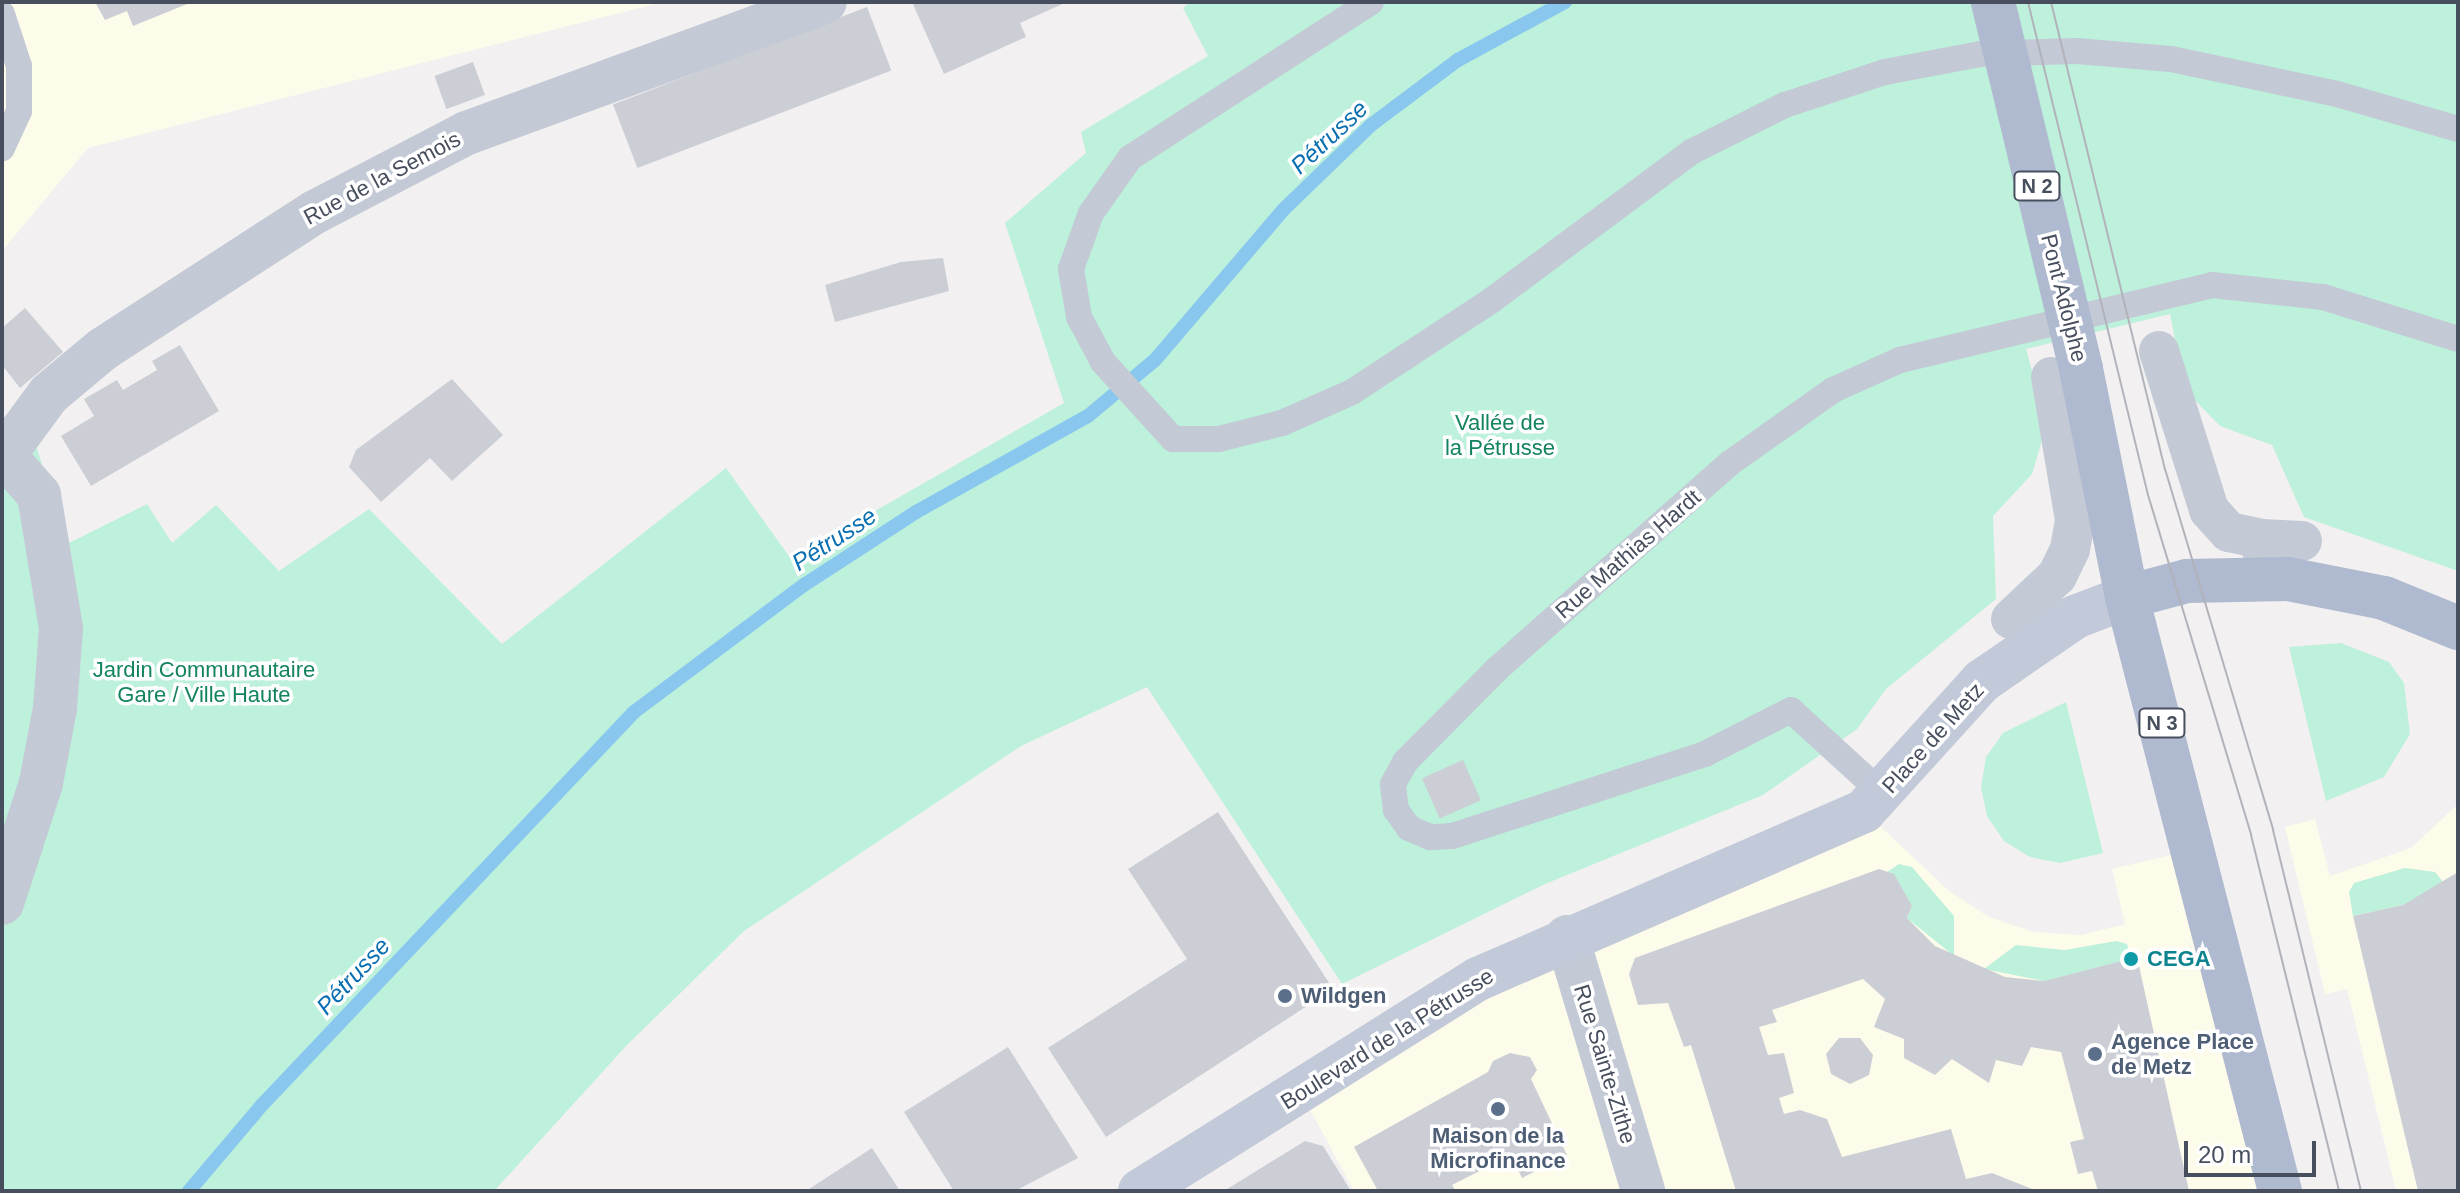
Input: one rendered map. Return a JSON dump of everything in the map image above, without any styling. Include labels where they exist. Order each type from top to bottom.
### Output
[{"type":"main road","name":"Pont Adolphe","points":[[1993,2],[2066,373],[2127,597]]},
{"type":"main road","points":[[2127,597],[2187,581],[2288,579],[2384,598],[2458,628]]},
{"type":"main road","name":"Place de Metz","points":[[1874,803],[1982,681],[2075,617],[2127,597]]},
{"type":"main road","name":"N 3","points":[[2127,597],[2280,1191]]},
{"type":"main road","name":"Boulevard de la Pétrusse","points":[[1140,1191],[1478,979],[1874,803]]},
{"type":"street","name":"Rue de la Semois","points":[[3,456],[49,394],[103,349],[315,212],[467,133],[825,2]]},
{"type":"street","points":[[2159,351],[2209,510],[2229,532],[2262,547],[2302,541]]},
{"type":"street","points":[[2011,619],[2057,576],[2070,549],[2075,520],[2066,373]]},
{"type":"street","points":[[2,903],[41,783],[55,708],[61,628],[39,495],[3,456]]},
{"type":"street","name":"Rue Sainte-Zithe","points":[[1567,937],[1643,1191]]},
{"type":"lane","points":[[1371,2],[1130,158],[1091,213],[1071,269],[1079,317],[1103,362],[1173,439],[1219,439],[1282,423],[1352,392],[1492,300],[1691,152],[1785,105],[1885,72],[1980,54],[2077,51],[2171,59],[2277,79],[2458,129]]},
{"type":"lane","points":[[2,14],[19,66],[19,111],[2,148]]},
{"type":"lane","name":"Rue Mathias Hardt","points":[[1874,803],[1791,710],[1705,754],[1452,836],[1430,837],[1409,828],[1396,810],[1393,784],[1405,762],[1496,670],[1730,463],[1833,390],[1900,360],[2212,285],[2323,297],[2458,339]]},
{"type":"shaded area","points":[[2,2],[663,2],[88,148],[2,251]]},
{"type":"shaded area","points":[[2458,804],[2458,1191],[2396,1191],[2347,989],[2325,994],[2285,827],[2315,819],[2330,876],[2411,848]]},
{"type":"shaded area","points":[[1864,811],[1949,891],[1989,917],[2034,932],[2081,935],[2125,924],[2112,869],[2196,849],[2280,1191],[1354,1191],[1301,1093],[1478,979]]},
{"type":"green space","name":"Vallée de la Pétrusse","points":[[1190,2],[2458,2],[2458,571],[2304,517],[2272,445],[2220,426],[2185,390],[2170,314],[2026,349],[2047,423],[2032,474],[1993,516],[1996,599],[1886,689],[1857,729],[1763,795],[1545,884],[1342,984],[1147,687],[1021,746],[744,931],[627,1045],[494,1191],[2,1191],[2,489],[35,442],[67,544],[147,504],[172,543],[216,505],[279,571],[369,509],[502,644],[726,468],[791,559],[1064,403],[1005,223],[1086,153],[1081,132],[1208,56],[1183,8]]},
{"type":"green space","points":[[2341,643],[2389,662],[2404,683],[2410,734],[2384,777],[2326,801],[2289,647]]},
{"type":"green space","points":[[2066,702],[2103,853],[2060,863],[2030,857],[2004,841],[1987,816],[1981,787],[1986,757],[2003,733]]},
{"type":"green space","points":[[1899,864],[1912,867],[1954,916],[1954,956],[1907,918],[1912,906],[1887,872]]},
{"type":"green space","points":[[2405,868],[2435,872],[2444,883],[2403,905],[2353,916],[2349,892],[2354,883]]},
{"type":"green space","points":[[2116,941],[2127,944],[2131,959],[2044,981],[1984,969],[2016,945],[2065,950]]},
{"type":"building","points":[[95,2],[192,2],[133,26],[127,11],[105,20]]},
{"type":"building","points":[[912,2],[1067,2],[1020,23],[1026,37],[944,74]]},
{"type":"building","points":[[867,7],[891,70],[637,168],[613,104]]},
{"type":"building","points":[[473,62],[485,95],[446,109],[434,76]]},
{"type":"building","points":[[943,258],[949,291],[835,322],[825,285],[901,262]]},
{"type":"building","points":[[25,308],[63,352],[20,388],[2,365],[2,328]]},
{"type":"building","points":[[180,345],[219,411],[91,486],[61,436],[94,416],[84,399],[117,380],[123,390],[157,370],[152,361]]},
{"type":"building","points":[[452,379],[503,435],[452,481],[430,458],[381,502],[349,467],[356,450]]},
{"type":"building","points":[[1463,760],[1481,800],[1440,818],[1422,778]]},
{"type":"building","points":[[1218,812],[1333,989],[1106,1137],[1048,1048],[1187,959],[1128,869]]},
{"type":"building","points":[[1879,869],[1894,874],[1912,906],[1907,918],[1935,946],[2005,977],[2044,981],[2137,957],[2189,1191],[2098,1191],[2092,1171],[2078,1174],[2070,1142],[2084,1139],[2061,1052],[2031,1047],[2022,1066],[1996,1060],[1989,1083],[1952,1059],[1935,1075],[1904,1058],[1904,1039],[1874,1027],[1885,999],[1863,979],[1772,1010],[1777,1022],[1759,1027],[1768,1055],[1784,1053],[1794,1093],[1779,1098],[1784,1114],[1800,1110],[1827,1119],[1842,1157],[1951,1129],[1966,1179],[1992,1173],[2037,1191],[1736,1191],[1691,1045],[1684,1047],[1668,1003],[1638,1005],[1629,974],[1635,958]]},
{"type":"building","points":[[2458,872],[2458,1191],[2418,1191],[2353,916],[2403,905]]},
{"type":"building","points":[[1839,1038],[1860,1038],[1873,1055],[1869,1075],[1850,1084],[1831,1074],[1826,1054]]},
{"type":"building","points":[[1008,1047],[1078,1158],[1015,1191],[954,1191],[904,1112]]},
{"type":"building","points":[[1510,1053],[1530,1057],[1537,1070],[1531,1079],[1567,1155],[1522,1178],[1511,1155],[1452,1185],[1456,1191],[1378,1191],[1354,1147],[1488,1072],[1493,1061]]},
{"type":"building","points":[[1305,1141],[1323,1146],[1351,1191],[1224,1191]]},
{"type":"building","points":[[872,1148],[900,1191],[806,1191]]},
{"type":"waterway","name":"Pétrusse","points":[[189,1191],[262,1105],[634,712],[804,585],[916,512],[1088,416],[1155,360],[1283,210],[1371,125],[1458,60],[1565,2]]},
{"type":"tram line","points":[[2028,2],[2148,495],[2251,835],[2339,1191]]},
{"type":"tram line","points":[[2051,2],[2165,469],[2273,830],[2361,1191]]},
{"type":"place","name":"CEGA","points":[[2131,959]]},
{"type":"place","name":"Wildgen","points":[[1285,996]]},
{"type":"place","name":"Agence Place de Metz","points":[[2095,1054]]},
{"type":"place","name":"Maison de la Microfinance","points":[[1498,1109]]},
{"type":"park label","name":"Jardin Communautaire Gare / Ville Haute","points":[[204,682]]}]
